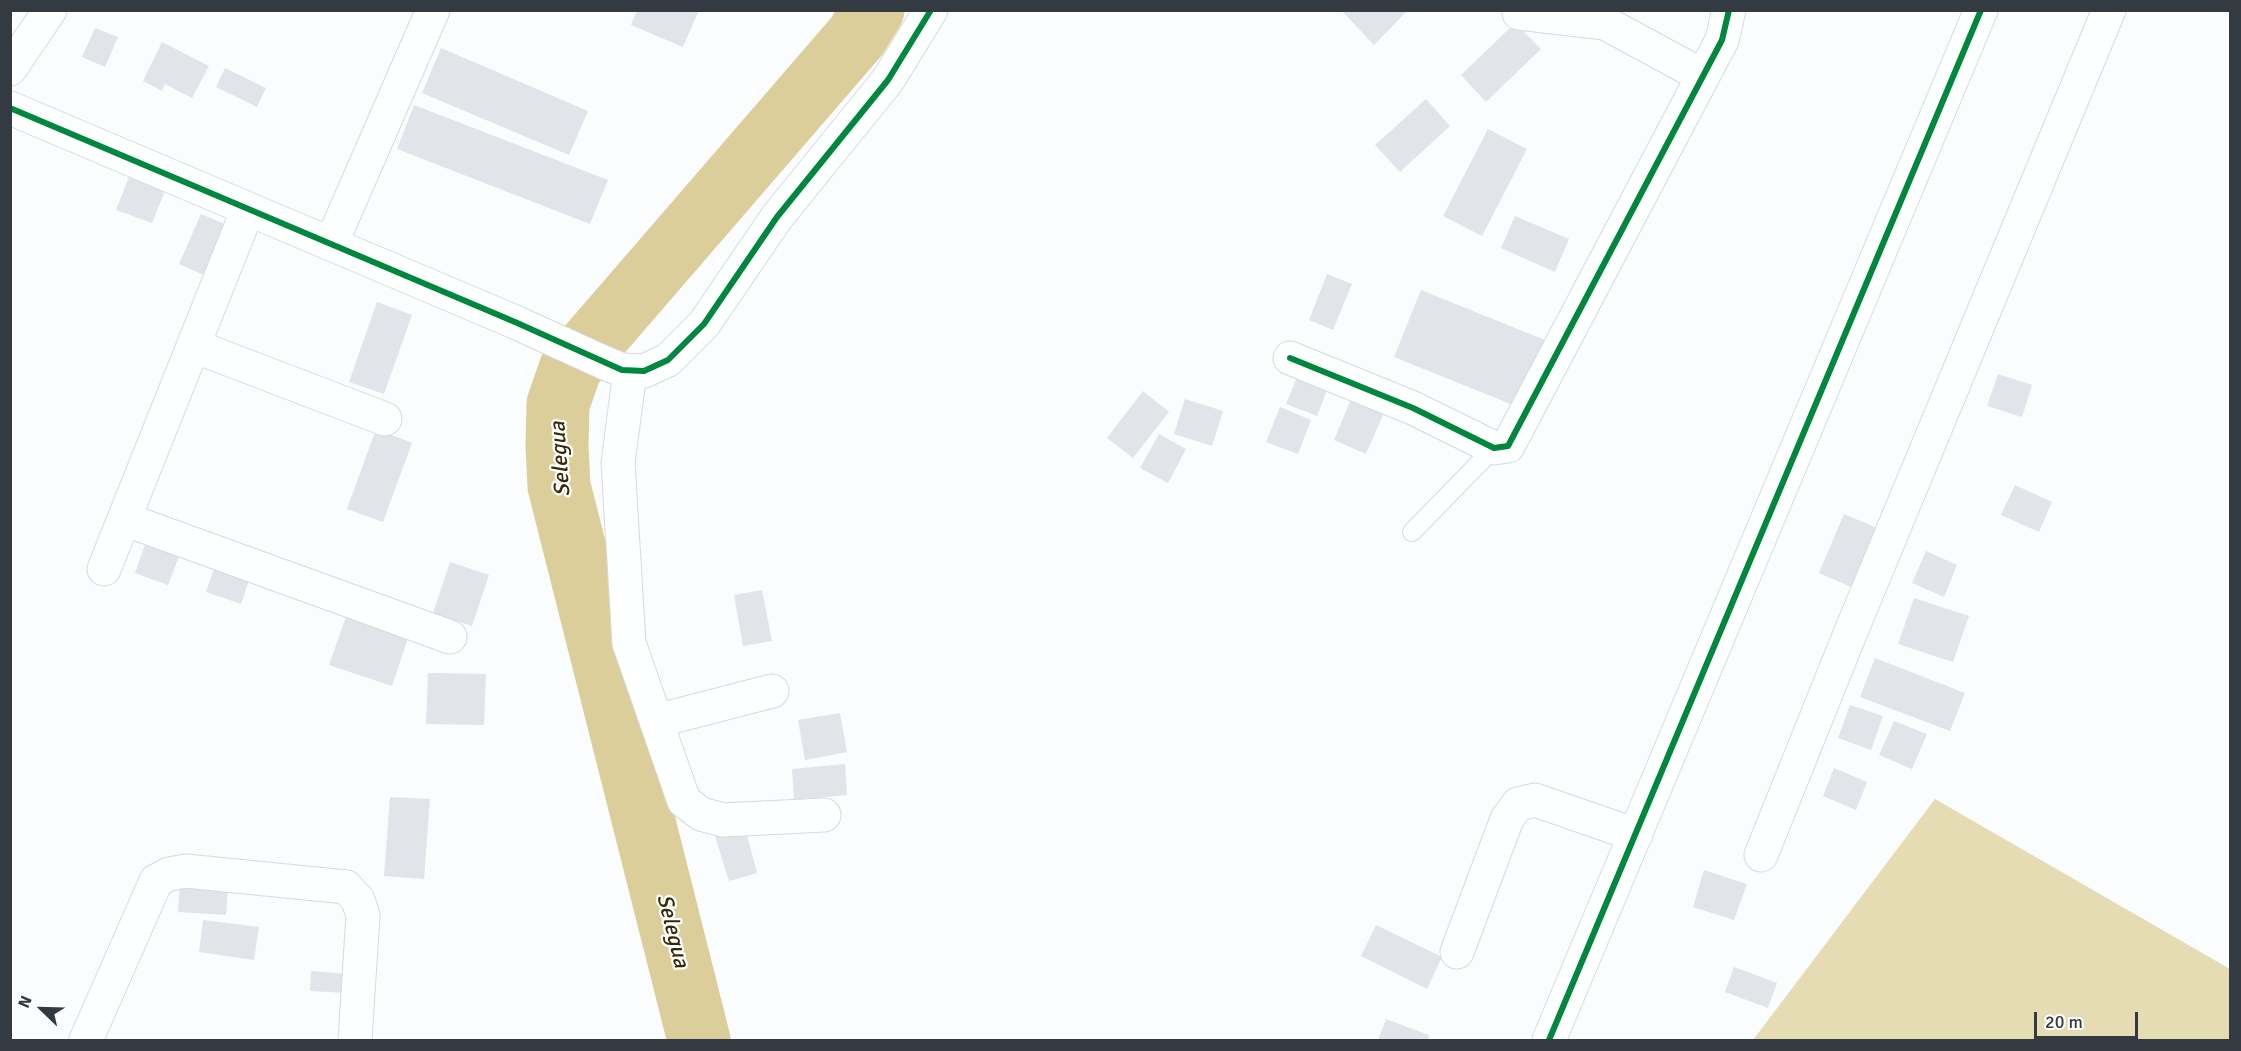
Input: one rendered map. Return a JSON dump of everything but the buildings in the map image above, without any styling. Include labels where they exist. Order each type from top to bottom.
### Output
[{"type":"street","points":[[10,69],[51,10]]},
{"type":"street","points":[[331,244],[433,10]]},
{"type":"street","points":[[10,108],[618,367],[644,371],[668,360],[704,324],[777,217],[888,80],[931,10]]},
{"type":"street","points":[[1290,358],[1413,408],[1494,448],[1508,446],[1722,40],[1729,10]]},
{"type":"street","points":[[1549,1041],[1981,10]]},
{"type":"street","points":[[1761,855],[2109,10]]},
{"type":"street","points":[[1519,14],[1605,23],[1703,76]]},
{"type":"street","points":[[104,569],[248,209]]},
{"type":"street","points":[[194,346],[385,419]]},
{"type":"street","points":[[618,367],[618,463],[629,643],[684,801],[701,814],[723,820],[824,815]]},
{"type":"street","points":[[124,519],[450,637]]},
{"type":"street","points":[[656,721],[772,691]]},
{"type":"street","points":[[1457,952],[1508,819],[1518,804],[1535,800],[1636,835]]},
{"type":"street","points":[[86,1041],[156,881],[169,874],[186,871],[346,887],[358,900],[363,915],[355,1041]]},
{"type":"lane","points":[[1412,532],[1494,448]]},
{"type":"shaded area","points":[[1935,799],[2230,969],[2230,1040],[1753,1040]]},
{"type":"waterway","name":"Selegua","points":[[699,1040],[559,486],[558,404],[571,367],[857,36],[873,10]]},
{"type":"cycle path","points":[[10,108],[515,322],[622,370],[644,371],[668,360],[704,324],[777,217],[888,80],[931,10]]},
{"type":"cycle path","points":[[1290,358],[1413,408],[1494,448],[1508,446],[1722,40],[1729,10]]},
{"type":"cycle path","points":[[1549,1040],[1981,10]]}]
